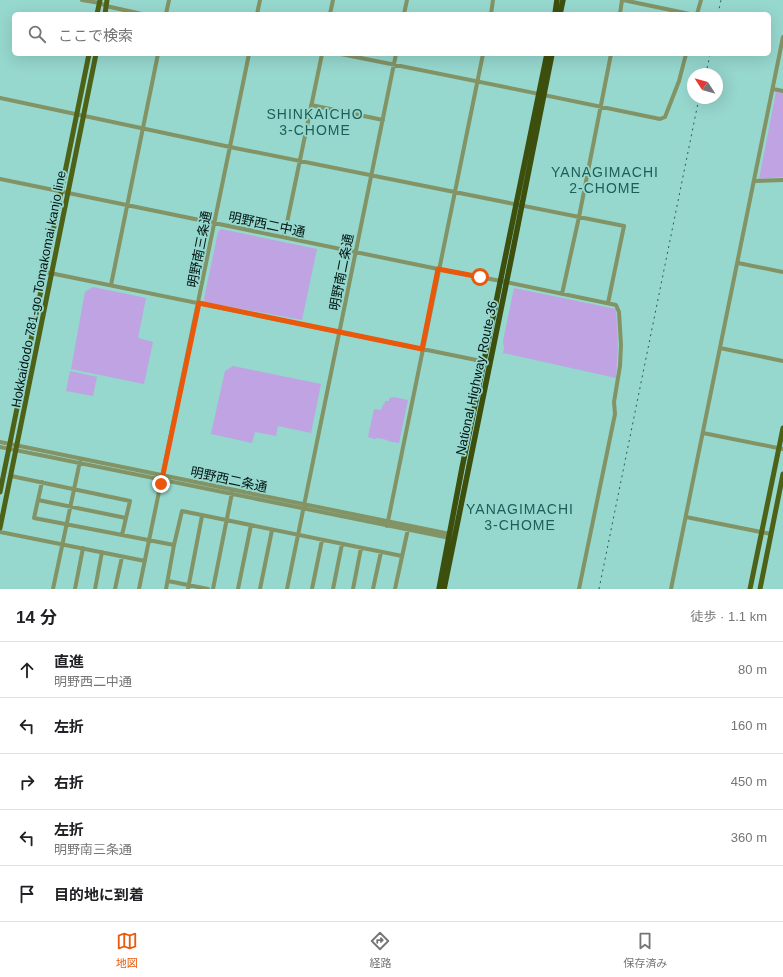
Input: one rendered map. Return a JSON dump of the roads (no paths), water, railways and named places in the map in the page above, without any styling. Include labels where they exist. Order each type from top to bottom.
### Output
[{"type":"highway","points":[[555,12],[558,0]]},
{"type":"highway","points":[[560,12],[563,0]]},
{"type":"highway","name":"National Highway Route 36","points":[[444,589],[452,537],[541,95],[547,56]]},
{"type":"highway","name":"National Highway Route 36","points":[[541,95],[551,56]]},
{"type":"highway","name":"National Highway Route 36","points":[[438,589],[452,537]]},
{"type":"main road","points":[[104,12],[107,0]]},
{"type":"main road","points":[[98,12],[100,2]]},
{"type":"main road","name":"Hokkaidodo 781-go Tomakomai kanjo line","points":[[0,492],[89,56]]},
{"type":"main road","name":"Hokkaidodo 781-go Tomakomai kanjo line","points":[[0,528],[96,56]]},
{"type":"main road","points":[[750,589],[781,448],[783,428]]},
{"type":"main road","points":[[760,589],[782,480]]},
{"type":"street","points":[[82,0],[100,2],[106,6],[133,12]]},
{"type":"street","points":[[166,12],[168,0]]},
{"type":"street","points":[[257,12],[260,0]]},
{"type":"street","points":[[330,12],[333,0]]},
{"type":"street","points":[[404,12],[407,0]]},
{"type":"street","points":[[491,12],[493,0]]},
{"type":"street","points":[[620,12],[623,0],[680,12]]},
{"type":"street","points":[[698,12],[701,0]]},
{"type":"street","points":[[671,589],[783,37]]},
{"type":"street","points":[[111,285],[158,56]]},
{"type":"street","name":"明野南三条通","points":[[139,589],[249,56]]},
{"type":"street","points":[[284,237],[322,56]]},
{"type":"street","points":[[352,56],[660,119],[664,117],[679,81],[685,56]]},
{"type":"street","name":"明野南二条通","points":[[287,589],[396,56]]},
{"type":"street","points":[[387,524],[483,56]]},
{"type":"street","points":[[562,294],[579,217],[611,56]]},
{"type":"street","points":[[773,89],[783,91]]},
{"type":"street","points":[[0,98],[230,147],[624,226],[608,303],[616,305],[619,312],[621,345],[620,366],[614,402],[615,414],[579,589]]},
{"type":"street","points":[[311,106],[383,120]]},
{"type":"street","name":"明野西二中通","points":[[0,179],[608,303]]},
{"type":"street","points":[[754,181],[783,180]]},
{"type":"street","points":[[738,263],[783,272]]},
{"type":"street","points":[[45,272],[487,362]]},
{"type":"street","points":[[720,348],[783,361]]},
{"type":"street","points":[[703,433],[781,448]]},
{"type":"street","name":"明野西二条通","points":[[0,442],[9,447]]},
{"type":"street","name":"明野西二条通","points":[[0,447],[17,448],[80,458],[162,478]]},
{"type":"street","name":"明野西二条通","points":[[17,448],[79,463],[162,478],[452,537]]},
{"type":"street","points":[[53,589],[80,458]]},
{"type":"street","points":[[11,476],[130,501],[122,535]]},
{"type":"street","points":[[773,479],[782,480]]},
{"type":"street","points":[[42,482],[34,518],[174,545]]},
{"type":"street","points":[[213,589],[232,492]]},
{"type":"street","points":[[38,500],[126,518]]},
{"type":"street","points":[[166,589],[182,511],[402,556]]},
{"type":"street","points":[[188,587],[202,516]]},
{"type":"street","points":[[686,517],[771,534]]},
{"type":"street","points":[[238,589],[251,525]]},
{"type":"street","points":[[395,589],[408,528]]},
{"type":"street","points":[[260,589],[272,530]]},
{"type":"street","points":[[0,532],[145,561]]},
{"type":"street","points":[[312,589],[322,540]]},
{"type":"street","points":[[333,589],[342,544]]},
{"type":"street","points":[[75,589],[83,548]]},
{"type":"street","points":[[353,589],[361,548]]},
{"type":"street","points":[[95,589],[102,552]]},
{"type":"street","points":[[373,589],[381,552]]},
{"type":"street","points":[[115,589],[122,557]]},
{"type":"street","points":[[168,580],[188,587],[208,589]]},
{"type":"railway","points":[[718,12],[721,0]]},
{"type":"railway","points":[[707,68],[710,56]]},
{"type":"railway","points":[[599,589],[698,104]]},
{"type":"district","name":"SHINKAICHO 3-CHOME","points":[[315,122]]},
{"type":"district","name":"YANAGIMACHI 2-CHOME","points":[[605,180]]},
{"type":"district","name":"YANAGIMACHI 3-CHOME","points":[[520,518]]}]
